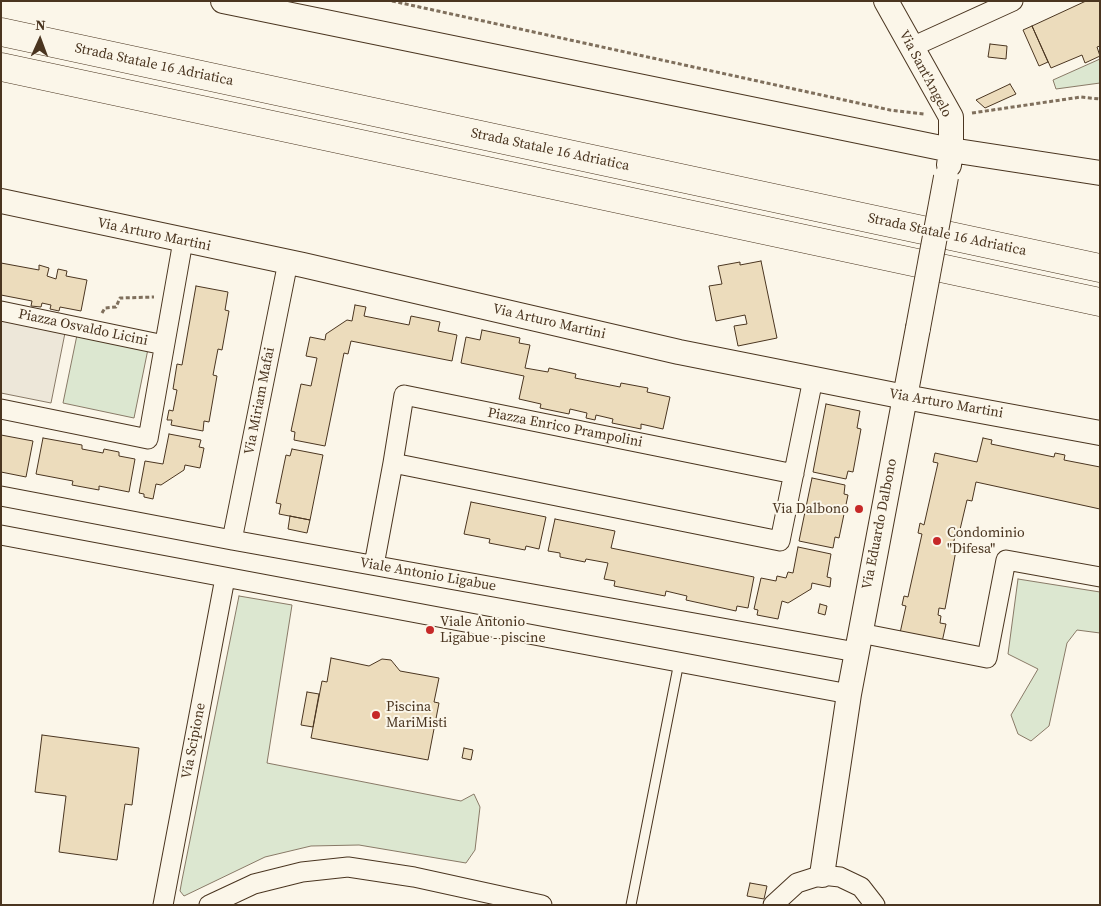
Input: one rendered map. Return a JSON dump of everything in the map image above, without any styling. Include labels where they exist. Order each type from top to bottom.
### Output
[{"type":"highway","name":"Strada Statale 16 Adriatica","points":[[1,32],[1100,268]]},
{"type":"highway","points":[[1,67],[1100,302]]},
{"type":"street","points":[[223,1],[951,150],[1100,173]]},
{"type":"street","name":"Via Sant'Angelo","points":[[886,1],[951,117],[951,150],[918,328]]},
{"type":"street","points":[[912,47],[1013,1]]},
{"type":"street","name":"Via Arturo Martini","points":[[1,201],[288,262],[679,352],[905,397],[1100,432]]},
{"type":"street","name":"Piazza Osvaldo Licini","points":[[1,409],[148,439],[183,241]]},
{"type":"street","name":"Via Miriam Mafai","points":[[232,540],[288,262]]},
{"type":"street","name":"Piazza Osvaldo Licini","points":[[1,311],[164,345]]},
{"type":"street","name":"Via Eduardo Dalbono","points":[[849,694],[918,328]]},
{"type":"street","points":[[393,463],[780,541],[813,379]]},
{"type":"street","name":"Piazza Enrico Prampolini","points":[[374,565],[404,395],[794,474]]},
{"type":"street","name":"Viale Antonio Ligabue","points":[[1,496],[374,565],[858,642],[987,658],[1006,560],[1100,577]]},
{"type":"street","points":[[1,535],[849,694],[822,875]]},
{"type":"street","name":"Via Scipione","points":[[163,905],[225,578]]},
{"type":"street","points":[[209,905],[254,884],[302,872],[348,867],[414,877],[486,899],[542,905]]},
{"type":"street","points":[[773,905],[797,883],[822,875],[840,877],[861,887],[875,905]]},
{"type":"lane","points":[[631,905],[679,662]]},
{"type":"path","points":[[392,1],[890,110],[951,117],[1081,97],[1100,99]]},
{"type":"path","points":[[90,330],[105,308],[116,307],[120,298],[173,296]]},
{"type":"green space","points":[[1100,59],[1100,83],[1056,89],[1053,80]]},
{"type":"green space","points":[[77,335],[148,349],[134,418],[63,403]]},
{"type":"green space","points":[[1018,579],[1100,592],[1100,633],[1077,630],[1067,643],[1049,726],[1031,741],[1018,734],[1011,715],[1038,669],[1008,654]]},
{"type":"green space","points":[[239,596],[292,605],[267,763],[461,801],[474,794],[480,807],[475,850],[466,863],[359,845],[311,846],[265,857],[184,896],[180,891],[182,880]]},
{"type":"shaded area","points":[[1,320],[65,333],[51,403],[1,393]]},
{"type":"building","points":[[1086,1],[1100,1],[1100,46],[1097,47],[1100,56],[1085,63],[1082,55],[1051,68],[1032,26]]},
{"type":"building","points":[[1032,26],[1048,62],[1039,66],[1023,30]]},
{"type":"building","points":[[990,44],[1007,46],[1006,59],[988,57]]},
{"type":"building","points":[[1010,84],[1016,94],[985,108],[976,100]]},
{"type":"building","points":[[761,261],[777,338],[738,346],[734,326],[747,324],[745,315],[716,321],[709,286],[722,284],[718,266],[740,262],[740,265]]},
{"type":"building","points":[[1,263],[39,270],[39,265],[49,268],[47,276],[56,279],[58,269],[67,271],[66,276],[87,280],[81,311],[60,307],[59,311],[50,309],[51,305],[42,303],[41,307],[31,306],[32,301],[1,295]]},
{"type":"building","points":[[196,286],[228,292],[225,310],[229,311],[222,350],[218,349],[213,375],[217,376],[209,422],[204,421],[203,431],[171,425],[172,420],[167,420],[169,410],[173,411],[177,390],[173,389],[177,364],[182,365]]},
{"type":"building","points":[[355,305],[366,307],[364,316],[409,325],[411,316],[440,322],[438,331],[457,335],[452,361],[351,341],[348,354],[344,353],[325,446],[294,440],[295,432],[291,431],[301,384],[311,386],[317,358],[306,356],[310,337],[325,340],[326,334],[347,320],[352,321]]},
{"type":"building","points":[[482,330],[520,338],[519,343],[530,345],[525,368],[548,372],[549,368],[576,374],[575,378],[620,387],[621,383],[648,388],[647,392],[670,397],[663,429],[641,424],[641,429],[612,423],[613,419],[596,415],[595,420],[586,418],[587,413],[570,409],[569,414],[540,408],[541,404],[519,399],[524,376],[461,363],[466,337],[480,340]]},
{"type":"building","points":[[826,404],[860,411],[857,428],[861,429],[853,472],[848,471],[846,479],[813,472]]},
{"type":"building","points":[[169,434],[201,440],[199,447],[204,448],[200,468],[185,465],[184,470],[161,485],[156,484],[153,499],[144,497],[144,494],[139,493],[145,461],[163,464]]},
{"type":"building","points":[[1,435],[33,441],[26,477],[1,472]]},
{"type":"building","points":[[43,438],[82,445],[82,449],[103,453],[104,449],[119,452],[119,456],[135,459],[129,492],[99,486],[99,490],[72,485],[73,481],[36,474]]},
{"type":"building","name":"Condominio \"Difesa\"","points":[[983,438],[992,440],[991,444],[1054,457],[1055,453],[1065,455],[1064,460],[1100,467],[1100,509],[976,482],[972,501],[967,500],[958,538],[955,537],[953,544],[957,545],[945,609],[939,608],[940,623],[946,624],[942,642],[900,633],[906,606],[902,605],[904,596],[908,597],[922,534],[918,533],[920,523],[924,525],[938,463],[933,462],[935,453],[977,462]]},
{"type":"building","points":[[292,449],[323,455],[310,520],[279,514],[281,504],[276,503],[286,455],[290,456]]},
{"type":"building","points":[[812,478],[845,485],[844,494],[848,495],[839,538],[835,537],[833,548],[799,541]]},
{"type":"building","points":[[471,502],[546,517],[539,549],[526,546],[525,550],[489,543],[490,539],[464,534]]},
{"type":"building","points":[[290,516],[310,520],[307,533],[288,529]]},
{"type":"building","points":[[555,519],[615,531],[611,548],[754,577],[748,608],[737,606],[736,611],[686,600],[687,596],[666,591],[665,596],[614,586],[615,581],[604,579],[608,563],[586,559],[585,562],[560,557],[560,553],[548,551]]},
{"type":"building","points":[[798,547],[831,554],[827,577],[831,578],[830,587],[812,583],[811,589],[788,603],[782,601],[778,619],[757,615],[758,610],[754,609],[761,578],[776,581],[777,576],[786,578],[788,572],[793,573]]},
{"type":"building","points":[[820,604],[827,606],[825,615],[818,613]]},
{"type":"building","name":"Piscina MariMisti","points":[[331,658],[369,666],[382,659],[391,660],[400,671],[439,678],[434,702],[439,703],[428,760],[311,738],[322,681],[327,682]]},
{"type":"building","points":[[307,692],[319,694],[313,727],[301,725]]},
{"type":"building","points":[[42,735],[139,748],[132,805],[125,804],[117,860],[59,852],[66,796],[35,792]]},
{"type":"building","points":[[464,748],[473,750],[471,760],[462,758]]},
{"type":"building","points":[[750,883],[767,886],[764,899],[747,896]]},
{"type":"place","name":"Via Dalbono","points":[[859,509]]},
{"type":"place","name":"Condominio \"Difesa\"","points":[[937,541]]},
{"type":"place","name":"Viale Antonio Ligabue - piscine","points":[[430,630]]},
{"type":"place","name":"Piscina MariMisti","points":[[376,715]]}]
